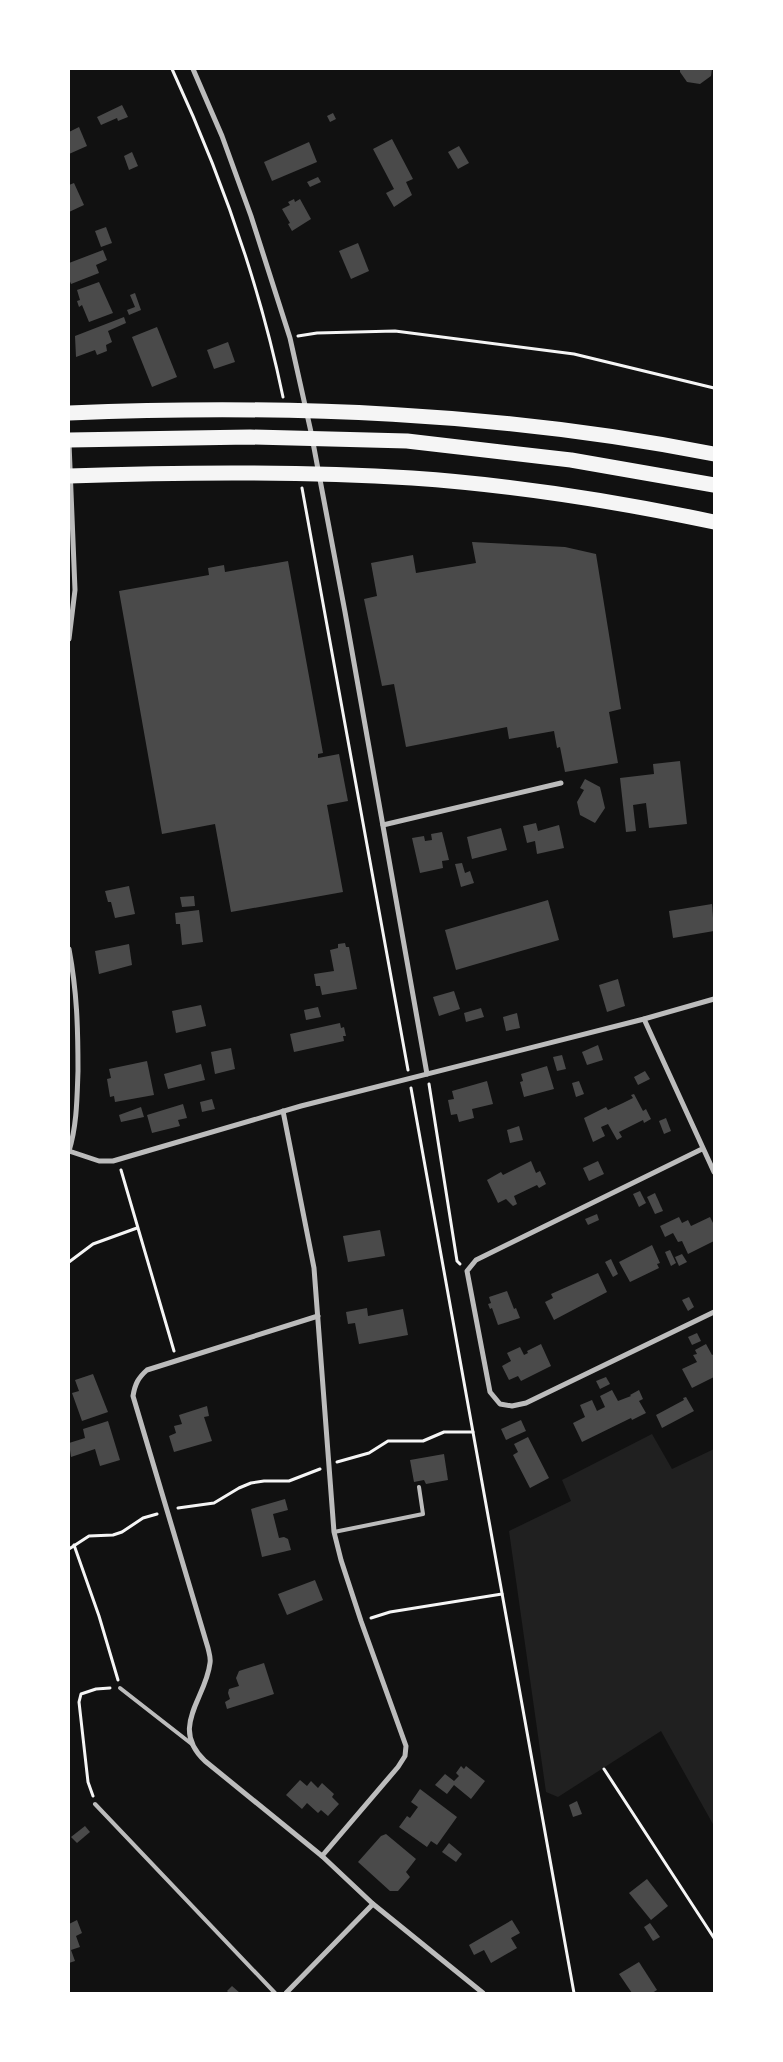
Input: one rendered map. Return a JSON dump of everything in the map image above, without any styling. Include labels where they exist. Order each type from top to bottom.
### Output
[{"type":"highway","points":[[69,413],[170,409],[363,412],[464,418],[618,436],[714,454]]},
{"type":"highway","points":[[69,440],[189,437],[407,441],[596,464],[714,485]]},
{"type":"highway","points":[[69,476],[195,472],[364,476],[466,483],[535,491],[714,522]]},
{"type":"street","points":[[193,69],[222,136],[290,338],[318,470],[427,1074]]},
{"type":"street","points":[[69,440],[75,590],[69,639]]},
{"type":"street","points":[[383,825],[561,782]]},
{"type":"street","points":[[69,949],[79,1017],[77,1096],[74,1135],[69,1151],[100,1161],[118,1160],[283,1111],[644,1019],[714,998]]},
{"type":"street","points":[[644,1019],[714,1172]]},
{"type":"street","points":[[283,1111],[314,1268],[334,1532],[361,1621],[403,1733],[406,1746],[405,1756],[398,1767],[322,1856]]},
{"type":"street","points":[[702,1149],[476,1260],[468,1271],[490,1392],[500,1404],[512,1406],[526,1403],[714,1312]]},
{"type":"street","points":[[318,1316],[148,1370],[139,1376],[134,1385],[133,1396],[208,1648],[210,1661],[208,1672],[191,1717],[189,1734],[198,1754],[205,1761],[322,1856],[373,1904],[484,1993]]},
{"type":"street","points":[[286,1993],[373,1904]]},
{"type":"lane","points":[[334,1532],[423,1514],[419,1487]]},
{"type":"lane","points":[[120,1688],[193,1744]]},
{"type":"lane","points":[[95,1804],[275,1993]]},
{"type":"path","points":[[172,69],[203,137],[238,229],[273,349],[284,406]]},
{"type":"path","points":[[290,338],[317,333],[395,330],[574,354],[714,388]]},
{"type":"path","points":[[300,481],[574,1993]]},
{"type":"path","points":[[427,1074],[457,1261],[468,1271]]},
{"type":"path","points":[[118,1160],[178,1361]]},
{"type":"path","points":[[69,1262],[94,1244],[137,1228]]},
{"type":"path","points":[[69,1549],[90,1536],[113,1535],[122,1532],[143,1518],[185,1506],[214,1503],[251,1483],[264,1480],[289,1481],[369,1452],[388,1442],[423,1441],[444,1432],[473,1432]]},
{"type":"path","points":[[74,1545],[99,1616],[120,1688],[96,1689],[81,1694],[79,1702],[88,1782],[95,1804]]},
{"type":"path","points":[[361,1621],[390,1612],[502,1594]]},
{"type":"path","points":[[604,1769],[714,1938]]},
{"type":"shaded area","points":[[652,1434],[672,1469],[714,1449],[714,1826],[661,1731],[558,1797],[546,1792],[509,1531],[571,1501],[562,1480]]},
{"type":"building","points":[[680,69],[712,69],[711,76],[700,84],[687,82]]},
{"type":"building","points":[[122,105],[128,117],[118,121],[117,118],[101,125],[97,117]]},
{"type":"building","points":[[333,113],[336,119],[330,122],[327,116]]},
{"type":"building","points":[[79,127],[87,146],[69,154],[69,132]]},
{"type":"building","points":[[392,139],[413,179],[406,182],[412,195],[394,207],[386,193],[394,189],[373,149]]},
{"type":"building","points":[[309,142],[317,162],[272,181],[264,162]]},
{"type":"building","points":[[459,146],[469,163],[458,169],[448,152]]},
{"type":"building","points":[[132,152],[138,166],[129,170],[124,156]]},
{"type":"building","points":[[318,177],[321,182],[310,187],[307,182]]},
{"type":"building","points":[[74,183],[84,205],[69,212],[69,185]]},
{"type":"building","points":[[294,199],[295,202],[300,199],[311,219],[292,231],[282,209],[290,205],[288,202]]},
{"type":"building","points":[[106,227],[112,243],[101,247],[95,231]]},
{"type":"building","points":[[358,243],[369,271],[351,279],[339,251]]},
{"type":"building","points":[[103,250],[107,260],[96,265],[99,273],[71,284],[69,279],[69,263]]},
{"type":"building","points":[[99,282],[113,313],[89,322],[82,305],[79,307],[77,301],[80,300],[77,290]]},
{"type":"building","points":[[135,293],[141,310],[129,315],[127,310],[135,307],[130,295]]},
{"type":"building","points":[[124,317],[126,323],[108,331],[112,342],[106,345],[107,351],[97,355],[95,350],[76,357],[75,336]]},
{"type":"building","points":[[157,327],[177,377],[152,387],[132,337]]},
{"type":"building","points":[[228,342],[235,362],[214,369],[207,350]]},
{"type":"building","points":[[472,542],[565,547],[596,554],[621,709],[609,712],[618,763],[565,772],[560,747],[557,748],[554,731],[509,739],[507,727],[406,747],[394,684],[382,686],[364,599],[377,596],[371,563],[413,555],[416,573],[476,563]]},
{"type":"building","points":[[288,561],[323,753],[318,754],[318,758],[339,754],[348,801],[327,805],[343,892],[231,912],[215,824],[162,834],[119,591],[209,575],[208,568],[224,565],[225,572]]},
{"type":"building","points":[[680,761],[687,824],[649,828],[646,803],[633,805],[636,831],[626,832],[620,778],[654,774],[653,764]]},
{"type":"building","points":[[585,779],[600,787],[605,808],[595,823],[580,815],[577,802],[584,790],[580,788]]},
{"type":"building","points":[[536,823],[538,831],[559,825],[564,848],[537,854],[535,841],[527,843],[523,826]]},
{"type":"building","points":[[501,828],[507,850],[472,859],[467,837]]},
{"type":"building","points":[[442,832],[449,860],[442,861],[443,868],[420,873],[412,838],[424,836],[425,841],[432,840],[431,834]]},
{"type":"building","points":[[462,863],[465,873],[470,871],[474,883],[461,887],[455,864]]},
{"type":"building","points":[[129,886],[135,914],[115,918],[111,902],[108,902],[105,891]]},
{"type":"building","points":[[194,896],[195,906],[182,907],[180,897]]},
{"type":"building","points":[[548,900],[559,940],[456,970],[445,930]]},
{"type":"building","points":[[712,904],[714,931],[673,938],[669,911]]},
{"type":"building","points":[[199,910],[203,942],[182,945],[180,924],[176,924],[175,913]]},
{"type":"building","points":[[345,943],[346,947],[349,947],[357,989],[322,995],[320,986],[316,986],[314,974],[334,971],[330,950],[338,948],[338,944]]},
{"type":"building","points":[[129,944],[132,965],[99,974],[95,951]]},
{"type":"building","points":[[618,979],[625,1006],[607,1012],[599,985]]},
{"type":"building","points":[[454,991],[460,1009],[439,1016],[433,997]]},
{"type":"building","points":[[201,1005],[206,1026],[176,1033],[172,1011]]},
{"type":"building","points":[[318,1007],[321,1017],[306,1020],[304,1010]]},
{"type":"building","points":[[481,1008],[484,1017],[466,1022],[464,1013]]},
{"type":"building","points":[[517,1013],[520,1028],[506,1031],[503,1017]]},
{"type":"building","points":[[340,1023],[341,1028],[344,1027],[346,1036],[343,1036],[344,1041],[294,1052],[290,1034]]},
{"type":"building","points":[[598,1045],[603,1060],[587,1065],[582,1052]]},
{"type":"building","points":[[231,1048],[235,1069],[215,1074],[211,1052]]},
{"type":"building","points":[[562,1055],[566,1069],[557,1071],[553,1057]]},
{"type":"building","points":[[147,1061],[154,1095],[115,1102],[114,1096],[110,1097],[107,1079],[111,1078],[109,1069]]},
{"type":"building","points":[[201,1064],[205,1080],[168,1089],[164,1074]]},
{"type":"building","points":[[547,1066],[554,1089],[524,1097],[520,1082],[523,1081],[521,1074]]},
{"type":"building","points":[[645,1071],[650,1079],[638,1085],[634,1077]]},
{"type":"building","points":[[487,1081],[493,1104],[472,1109],[474,1118],[459,1122],[457,1114],[451,1115],[448,1100],[454,1099],[452,1091]]},
{"type":"building","points":[[579,1081],[584,1094],[576,1097],[572,1083]]},
{"type":"building","points":[[634,1094],[643,1111],[646,1109],[651,1119],[644,1123],[643,1120],[619,1132],[622,1137],[617,1140],[608,1124],[601,1127],[605,1136],[593,1142],[584,1118],[606,1107],[608,1110],[623,1103],[633,1098],[631,1095]]},
{"type":"building","points":[[212,1099],[215,1109],[202,1112],[200,1102]]},
{"type":"building","points":[[183,1104],[187,1118],[178,1120],[180,1126],[152,1133],[147,1115]]},
{"type":"building","points":[[141,1107],[144,1117],[121,1122],[119,1115]]},
{"type":"building","points":[[666,1118],[671,1131],[664,1134],[659,1121]]},
{"type":"building","points":[[519,1126],[523,1140],[510,1143],[507,1130]]},
{"type":"building","points":[[531,1161],[536,1173],[540,1171],[546,1184],[539,1188],[537,1185],[514,1196],[517,1204],[513,1206],[506,1199],[498,1203],[487,1180],[501,1172],[503,1175]]},
{"type":"building","points":[[598,1161],[604,1174],[589,1181],[583,1168]]},
{"type":"building","points":[[640,1191],[646,1203],[639,1207],[633,1194]]},
{"type":"building","points":[[655,1193],[663,1211],[655,1214],[647,1197]]},
{"type":"building","points":[[597,1214],[599,1220],[588,1225],[585,1219]]},
{"type":"building","points":[[679,1217],[682,1223],[688,1220],[691,1226],[710,1217],[714,1225],[714,1241],[688,1254],[682,1241],[678,1242],[673,1233],[665,1237],[660,1226]]},
{"type":"building","points":[[380,1230],[385,1256],[348,1262],[343,1236]]},
{"type":"building","points":[[652,1245],[660,1263],[657,1264],[659,1268],[630,1282],[619,1262]]},
{"type":"building","points":[[670,1250],[676,1263],[671,1266],[665,1252]]},
{"type":"building","points":[[682,1254],[687,1262],[679,1266],[675,1257]]},
{"type":"building","points":[[611,1259],[618,1274],[613,1277],[605,1262]]},
{"type":"building","points":[[598,1273],[607,1292],[554,1320],[545,1302],[553,1298],[551,1294]]},
{"type":"building","points":[[507,1291],[514,1309],[516,1308],[520,1318],[498,1325],[492,1308],[490,1309],[488,1304],[491,1303],[489,1297]]},
{"type":"building","points":[[689,1297],[694,1307],[688,1311],[682,1300]]},
{"type":"building","points":[[367,1308],[368,1316],[403,1309],[408,1335],[359,1344],[355,1323],[348,1324],[346,1312]]},
{"type":"building","points":[[697,1333],[701,1341],[692,1345],[688,1337]]},
{"type":"building","points":[[541,1344],[551,1366],[521,1381],[518,1376],[509,1380],[502,1366],[511,1361],[507,1353],[520,1347],[524,1355],[528,1353],[527,1351]]},
{"type":"building","points":[[706,1344],[712,1355],[714,1354],[714,1377],[692,1388],[682,1369],[697,1362],[693,1355],[697,1354],[695,1350]]},
{"type":"building","points":[[93,1374],[108,1412],[82,1421],[72,1393],[79,1391],[75,1380]]},
{"type":"building","points":[[606,1377],[610,1384],[600,1389],[596,1381]]},
{"type":"building","points":[[612,1390],[618,1401],[631,1396],[639,1390],[643,1399],[639,1401],[646,1413],[632,1420],[631,1418],[582,1442],[573,1423],[585,1417],[580,1405],[592,1400],[597,1411],[605,1407],[600,1396]]},
{"type":"building","points":[[686,1397],[694,1411],[662,1428],[656,1415],[684,1400],[683,1398]]},
{"type":"building","points":[[207,1406],[209,1416],[204,1417],[212,1441],[174,1452],[169,1436],[176,1433],[174,1426],[182,1424],[179,1415]]},
{"type":"building","points":[[521,1420],[526,1431],[506,1440],[501,1429]]},
{"type":"building","points":[[108,1421],[120,1460],[100,1466],[95,1449],[71,1457],[69,1443],[85,1438],[83,1429]]},
{"type":"building","points":[[528,1437],[549,1478],[530,1488],[513,1455],[518,1452],[514,1444]]},
{"type":"building","points":[[444,1454],[448,1480],[426,1484],[424,1480],[414,1482],[410,1460]]},
{"type":"building","points":[[285,1499],[288,1510],[273,1514],[279,1538],[284,1537],[288,1539],[291,1550],[262,1557],[251,1509]]},
{"type":"building","points":[[315,1580],[323,1600],[287,1615],[278,1594]]},
{"type":"building","points":[[264,1663],[274,1694],[227,1709],[225,1702],[230,1699],[229,1689],[239,1686],[236,1678],[239,1671]]},
{"type":"building","points":[[461,1766],[464,1769],[466,1766],[485,1781],[471,1799],[454,1785],[447,1794],[435,1785],[445,1774],[454,1781],[459,1776],[456,1773]]},
{"type":"building","points":[[300,1780],[307,1786],[311,1781],[318,1788],[322,1783],[334,1794],[332,1797],[339,1804],[328,1816],[321,1810],[318,1813],[307,1803],[302,1809],[286,1795]]},
{"type":"building","points":[[420,1789],[457,1817],[437,1845],[431,1841],[427,1847],[399,1827],[407,1816],[410,1818],[418,1807],[411,1802]]},
{"type":"building","points":[[577,1801],[582,1814],[573,1817],[569,1805]]},
{"type":"building","points":[[85,1826],[90,1832],[77,1843],[71,1837]]},
{"type":"building","points":[[386,1834],[416,1859],[406,1872],[410,1877],[398,1891],[390,1891],[358,1862],[381,1836]]},
{"type":"building","points":[[449,1843],[462,1854],[456,1862],[442,1852]]},
{"type":"building","points":[[647,1879],[668,1906],[651,1920],[629,1893]]},
{"type":"building","points":[[77,1920],[82,1933],[76,1936],[80,1947],[71,1950],[75,1961],[69,1963],[69,1924]]},
{"type":"building","points":[[512,1920],[520,1933],[511,1938],[517,1948],[491,1963],[484,1950],[474,1955],[469,1945]]},
{"type":"building","points":[[650,1923],[660,1937],[653,1941],[644,1927]]},
{"type":"building","points":[[639,1962],[657,1990],[652,1993],[632,1993],[619,1974]]},
{"type":"building","points":[[232,1986],[240,1993],[229,1993],[227,1991]]}]
